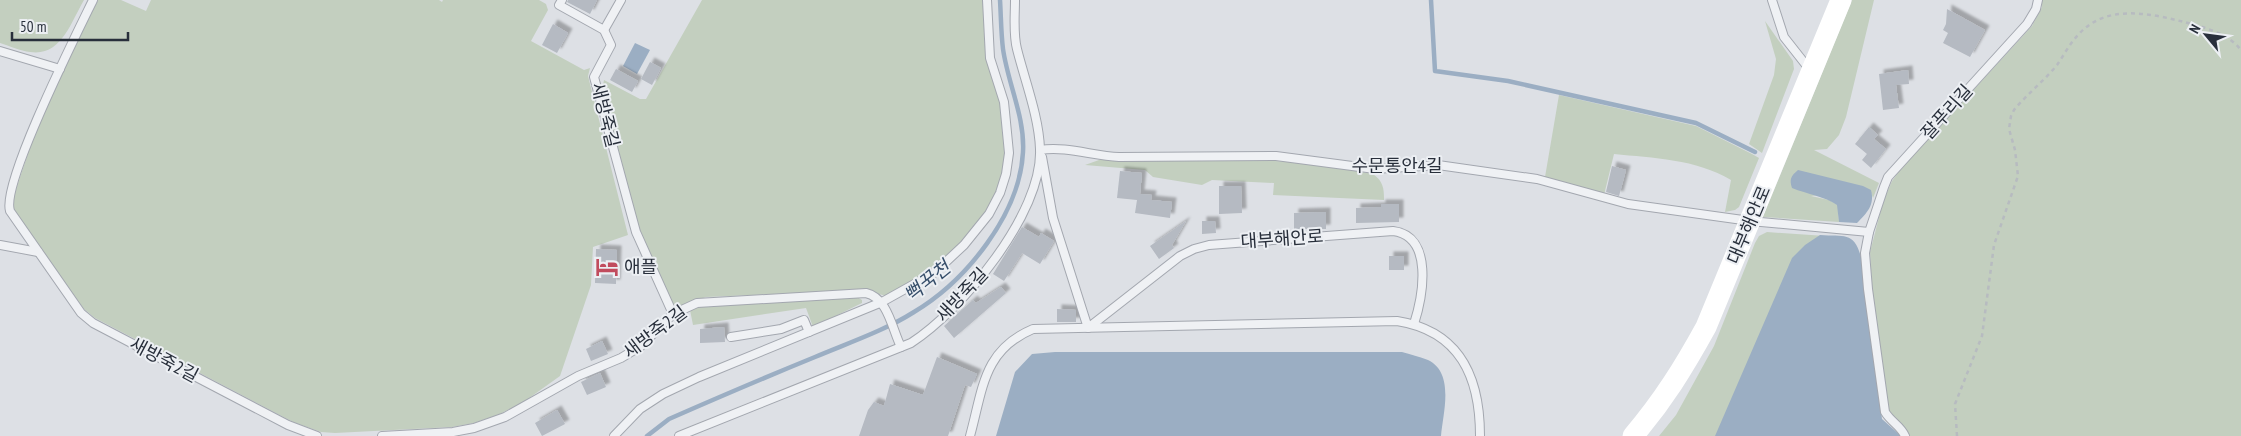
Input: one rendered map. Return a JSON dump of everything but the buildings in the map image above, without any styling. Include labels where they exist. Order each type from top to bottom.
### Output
[{"type":"street","name":"대부해안로","points":[[1633,436],[1656,409],[1679,377],[1706,327],[1841,0]]},
{"type":"lane","name":"새방죽2길","points":[[93,0],[36,120],[8,202],[10,211],[81,313],[93,323],[288,425],[317,436]]},
{"type":"lane","points":[[562,0],[560,5],[604,30],[621,0]]},
{"type":"lane","name":"새방죽길","points":[[614,436],[640,409],[663,394],[699,377],[809,332],[883,304],[934,273],[964,245],[989,214],[1000,193],[1006,174],[1009,153],[1004,102],[990,58],[987,0]]},
{"type":"lane","name":"새방죽길","points":[[678,436],[899,344],[928,330],[974,284],[996,258],[1025,210],[1032,192],[1040,150],[1028,87],[1016,47],[1015,0]]},
{"type":"lane","points":[[1772,0],[1784,37],[1812,72]]},
{"type":"lane","name":"잘푸리길","points":[[1905,436],[1903,430],[1889,419],[1885,412],[1868,289],[1866,253],[1869,232],[1888,177],[2027,24],[2036,9],[2038,0]]},
{"type":"lane","name":"새방죽길","points":[[604,30],[611,45],[594,77],[636,232],[673,314]]},
{"type":"lane","points":[[0,51],[60,69]]},
{"type":"lane","name":"수문통안4길","points":[[1040,150],[1061,149],[1093,155],[1119,157],[1276,156],[1375,169],[1438,165],[1502,172],[1537,179],[1628,204],[1750,221]]},
{"type":"lane","points":[[1040,150],[1053,218],[1088,328]]},
{"type":"lane","points":[[1750,221],[1869,232]]},
{"type":"lane","name":"대부해안로","points":[[1088,328],[1180,256],[1194,249],[1209,245],[1392,231],[1404,232],[1412,239],[1418,250],[1422,265],[1420,304],[1414,324]]},
{"type":"lane","points":[[0,246],[38,252]]},
{"type":"lane","name":"새방죽2길","points":[[382,436],[453,432],[474,428],[505,417],[578,376],[621,358],[641,346],[673,314],[697,303],[866,293],[874,295],[883,304]]},
{"type":"lane","points":[[883,304],[899,344]]},
{"type":"lane","points":[[732,337],[780,329],[804,320],[809,332]]},
{"type":"lane","points":[[970,436],[988,371],[994,358],[1005,345],[1019,335],[1033,329],[1397,321],[1414,324],[1434,332],[1449,342],[1462,357],[1476,393],[1480,413],[1480,436]]},
{"type":"path","points":[[1957,436],[1955,404],[1958,392],[1982,336],[1994,246],[2018,176],[2015,150],[2009,129],[2010,116],[2014,110],[2057,65],[2079,34],[2098,20],[2110,16],[2148,14],[2197,25],[2229,39],[2241,50]]},
{"type":"green space","points":[[0,0],[84,0],[64,36],[57,44],[41,52],[30,52],[0,43]]},
{"type":"green space","points":[[98,0],[121,0],[146,11],[151,0],[439,0],[442,2],[443,0],[539,0],[546,4],[548,10],[531,41],[584,70],[590,68],[588,76],[628,235],[593,247],[591,285],[560,376],[525,401],[500,414],[474,423],[452,427],[335,433],[321,432],[293,422],[95,318],[84,309],[13,211],[13,198],[39,121]]},
{"type":"green space","points":[[702,0],[985,0],[986,54],[988,67],[1001,104],[1006,150],[1004,174],[996,196],[983,218],[948,255],[928,271],[886,296],[865,290],[706,297],[680,306],[674,306],[640,234],[601,96],[604,80],[640,99],[646,99]]},
{"type":"green space","points":[[1852,0],[1874,0],[1846,117],[1839,135],[1827,149],[1814,150],[1879,183],[1873,198],[1870,190],[1811,196],[1829,200],[1838,205],[1839,222],[1763,217]]},
{"type":"green space","points":[[2042,0],[2241,0],[2241,436],[1910,436],[1888,410],[1872,288],[1870,252],[1883,202],[1892,181],[1900,170],[2032,26],[2042,7]]},
{"type":"green space","points":[[1765,21],[1793,61],[1794,69],[1762,153],[1749,144],[1774,75],[1776,59]]},
{"type":"green space","points":[[1559,95],[1696,126],[1759,158],[1739,207],[1725,212],[1731,180],[1703,168],[1659,158],[1614,154],[1604,195],[1545,177]]},
{"type":"green space","points":[[1224,158],[1310,163],[1373,174],[1382,185],[1384,200],[1273,195],[1274,183],[1212,180],[1202,185],[1153,177],[1145,170],[1085,165],[1099,160]]},
{"type":"green space","points":[[1767,232],[1840,237],[1827,436],[1659,436],[1676,415],[1714,346],[1755,243],[1759,236]]},
{"type":"green space","points":[[857,297],[862,300],[862,303],[813,327],[806,308],[693,325],[690,310],[707,305]]},
{"type":"water","points":[[635,43],[650,50],[637,74],[623,66]]},
{"type":"water","points":[[1798,170],[1863,186],[1871,190],[1872,200],[1869,208],[1857,223],[1839,222],[1837,205],[1833,202],[1792,188],[1791,178]]},
{"type":"water","points":[[1820,235],[1847,237],[1855,243],[1858,249],[1861,257],[1882,419],[1901,436],[1715,436],[1792,258],[1805,245]]},
{"type":"water","points":[[1055,352],[1402,352],[1428,360],[1442,374],[1445,384],[1445,405],[1441,436],[996,436],[1015,372],[1032,354]]},
{"type":"waterway","name":"뻑꾹천","points":[[647,436],[669,419],[891,325],[933,299],[953,283],[971,264],[1001,222],[1012,199],[1020,175],[1023,152],[1019,113],[1003,49],[1000,0]]},
{"type":"waterway","points":[[1431,0],[1435,71],[1508,81],[1696,123],[1755,152]]},
{"type":"place","name":"애플","points":[[607,267]]}]
